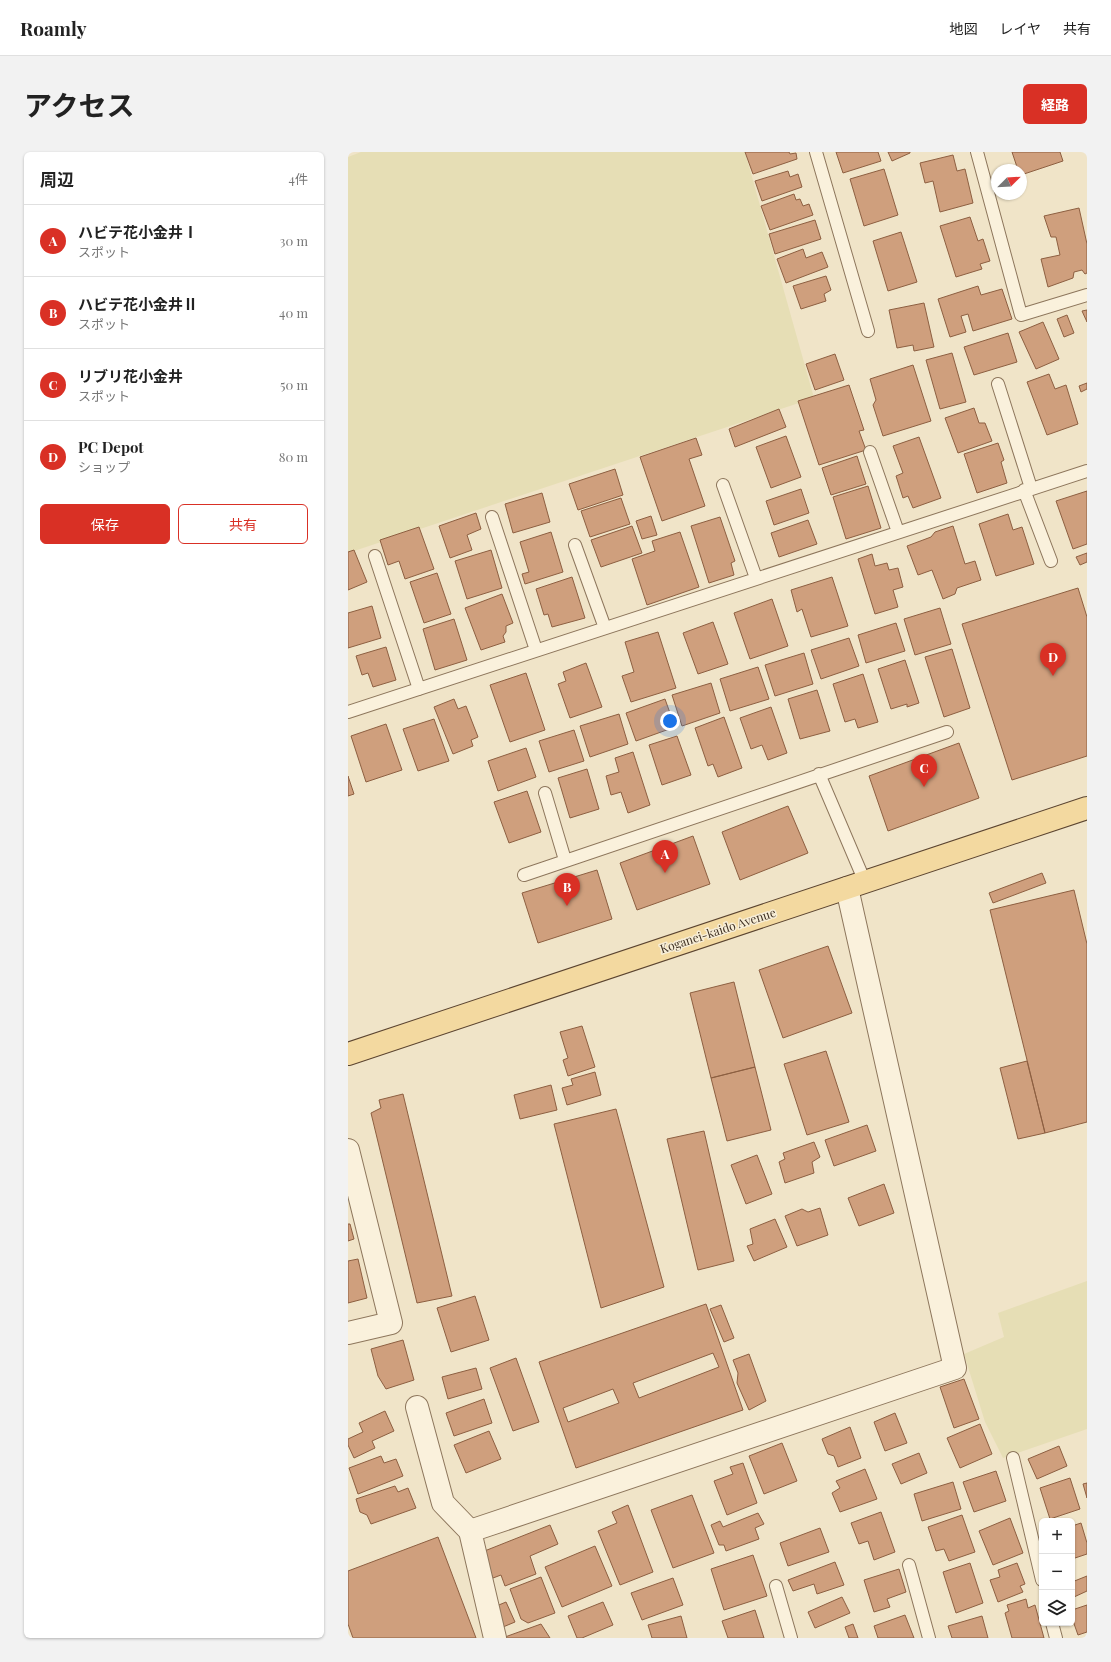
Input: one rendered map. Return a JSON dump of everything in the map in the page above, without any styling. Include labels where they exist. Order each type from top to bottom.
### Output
[{"type":"main road","name":"Koganei-kaido Avenue","points":[[348,1054],[1087,808]]},
{"type":"street","points":[[470,1531],[955,1368],[856,885]]},
{"type":"street","points":[[348,1150],[391,1323],[348,1333]]},
{"type":"street","points":[[416,1407],[443,1503],[470,1531],[495,1638]]},
{"type":"lane","points":[[816,152],[868,331]]},
{"type":"lane","points":[[977,152],[1021,315],[1087,295]]},
{"type":"lane","points":[[998,384],[1028,489],[1051,561]]},
{"type":"lane","points":[[870,452],[898,532]]},
{"type":"lane","points":[[348,712],[1087,471]]},
{"type":"lane","points":[[723,484],[756,578]]},
{"type":"lane","points":[[492,517],[536,650]]},
{"type":"lane","points":[[575,545],[605,628]]},
{"type":"lane","points":[[375,556],[419,689]]},
{"type":"lane","points":[[524,875],[819,774],[947,732]]},
{"type":"lane","points":[[819,774],[856,885]]},
{"type":"lane","points":[[545,793],[565,860]]},
{"type":"lane","points":[[1013,1458],[1039,1567]]},
{"type":"lane","points":[[909,1565],[929,1638]]},
{"type":"lane","points":[[776,1586],[790,1638]]},
{"type":"lane","points":[[1053,1626],[1056,1638]]},
{"type":"shaded area","points":[[361,152],[745,152],[814,398],[348,553],[348,157]]},
{"type":"shaded area","points":[[1087,1281],[1087,1429],[1003,1458],[985,1422],[964,1354],[1004,1337],[998,1313]]},
{"type":"building","points":[[745,152],[789,152],[790,154],[796,153],[797,159],[753,174]]},
{"type":"building","points":[[836,152],[878,152],[881,161],[843,173]]},
{"type":"building","points":[[888,152],[910,152],[910,153],[892,161]]},
{"type":"building","points":[[1012,152],[1060,152],[1063,161],[1027,173],[1027,164],[1016,164]]},
{"type":"building","points":[[953,155],[957,171],[965,169],[973,203],[940,212],[933,181],[925,183],[920,163]]},
{"type":"building","points":[[884,169],[898,215],[864,226],[850,179]]},
{"type":"building","points":[[788,171],[790,177],[798,174],[802,187],[762,201],[755,181]]},
{"type":"building","points":[[794,194],[796,200],[800,199],[803,206],[809,204],[813,215],[770,230],[761,206]]},
{"type":"building","points":[[1079,208],[1087,244],[1087,273],[1085,274],[1082,270],[1074,272],[1073,278],[1048,287],[1041,259],[1060,255],[1056,237],[1051,237],[1044,216]]},
{"type":"building","points":[[970,217],[978,241],[983,239],[990,261],[980,264],[982,269],[956,277],[940,226]]},
{"type":"building","points":[[815,220],[821,239],[775,254],[769,234]]},
{"type":"building","points":[[901,232],[917,282],[888,291],[873,241]]},
{"type":"building","points":[[803,249],[806,258],[822,252],[828,267],[786,283],[777,259]]},
{"type":"building","points":[[826,276],[831,290],[824,294],[826,301],[801,309],[793,286]]},
{"type":"building","points":[[978,286],[981,295],[1002,289],[1012,319],[973,331],[968,314],[961,316],[966,332],[950,337],[938,299]]},
{"type":"building","points":[[924,303],[934,347],[914,351],[913,345],[897,348],[889,310]]},
{"type":"building","points":[[1087,310],[1087,322],[1082,311]]},
{"type":"building","points":[[1067,315],[1074,333],[1064,337],[1057,319]]},
{"type":"building","points":[[1043,322],[1059,359],[1036,369],[1019,332]]},
{"type":"building","points":[[1008,333],[1017,362],[974,375],[964,347]]},
{"type":"building","points":[[952,353],[966,402],[940,409],[926,360]]},
{"type":"building","points":[[835,354],[844,380],[815,390],[806,364]]},
{"type":"building","points":[[913,365],[931,421],[883,436],[873,405],[876,400],[870,379]]},
{"type":"building","points":[[1049,374],[1055,389],[1066,385],[1078,424],[1047,435],[1027,382]]},
{"type":"building","points":[[1087,383],[1087,389],[1081,392],[1079,386]]},
{"type":"building","points":[[849,385],[864,430],[859,431],[866,450],[819,465],[798,401]]},
{"type":"building","points":[[974,408],[979,423],[985,423],[992,441],[958,453],[945,418]]},
{"type":"building","points":[[779,409],[786,427],[735,447],[729,429]]},
{"type":"building","points":[[786,436],[801,477],[771,488],[756,447]]},
{"type":"building","points":[[919,437],[941,498],[913,508],[908,496],[903,498],[896,476],[903,473],[893,446]]},
{"type":"building","points":[[696,438],[702,455],[689,459],[705,506],[662,521],[640,457]]},
{"type":"building","points":[[998,443],[1004,460],[1001,462],[1007,483],[977,493],[964,454]]},
{"type":"building","points":[[857,456],[866,484],[831,495],[822,468]]},
{"type":"building","points":[[615,469],[623,495],[578,510],[569,484]]},
{"type":"building","points":[[868,486],[881,528],[846,539],[833,497]]},
{"type":"building","points":[[801,489],[809,513],[774,525],[766,501]]},
{"type":"building","points":[[1087,491],[1087,544],[1073,549],[1056,501]]},
{"type":"building","points":[[542,493],[550,522],[513,533],[505,504]]},
{"type":"building","points":[[621,498],[630,524],[590,537],[581,511]]},
{"type":"building","points":[[476,513],[481,529],[467,535],[472,550],[450,558],[439,526]]},
{"type":"building","points":[[1008,514],[1013,530],[1022,527],[1034,564],[996,576],[979,524]]},
{"type":"building","points":[[651,516],[657,535],[642,539],[636,521]]},
{"type":"building","points":[[720,517],[735,561],[731,563],[734,575],[709,583],[691,526]]},
{"type":"building","points":[[808,520],[817,544],[779,557],[771,533]]},
{"type":"building","points":[[632,526],[642,553],[601,567],[591,540]]},
{"type":"building","points":[[953,526],[965,564],[975,561],[981,580],[957,588],[955,594],[943,599],[932,570],[918,575],[907,546],[931,537],[935,532]]},
{"type":"building","points":[[419,527],[434,569],[405,579],[399,561],[388,565],[380,540]]},
{"type":"building","points":[[551,532],[563,572],[525,584],[522,574],[529,572],[520,542]]},
{"type":"building","points":[[680,532],[699,587],[647,605],[632,559],[655,551],[652,541]]},
{"type":"building","points":[[354,550],[367,582],[348,590],[348,552]]},
{"type":"building","points":[[491,550],[502,588],[467,599],[455,561]]},
{"type":"building","points":[[1087,553],[1087,562],[1080,565],[1076,557]]},
{"type":"building","points":[[872,554],[875,566],[887,563],[889,570],[898,568],[903,587],[893,590],[898,607],[875,614],[858,559]]},
{"type":"building","points":[[437,573],[451,614],[424,623],[410,582]]},
{"type":"building","points":[[572,577],[585,618],[552,627],[548,614],[544,615],[536,589]]},
{"type":"building","points":[[832,577],[848,626],[811,637],[802,609],[797,612],[791,590]]},
{"type":"building","points":[[1078,588],[1087,617],[1087,756],[1012,780],[962,624]]},
{"type":"building","points":[[502,594],[513,623],[506,626],[506,632],[503,636],[505,642],[481,650],[465,608]]},
{"type":"building","points":[[772,599],[788,646],[750,659],[734,613]]},
{"type":"building","points":[[372,606],[381,638],[348,648],[348,613]]},
{"type":"building","points":[[940,608],[951,644],[915,655],[904,619]]},
{"type":"building","points":[[454,619],[467,660],[435,670],[423,629]]},
{"type":"building","points":[[713,622],[728,664],[698,674],[683,633]]},
{"type":"building","points":[[896,623],[905,651],[866,663],[858,635]]},
{"type":"building","points":[[658,632],[676,688],[631,702],[622,676],[634,672],[625,642]]},
{"type":"building","points":[[849,638],[859,666],[821,679],[811,650]]},
{"type":"building","points":[[386,647],[396,680],[373,687],[368,673],[362,675],[356,656]]},
{"type":"building","points":[[952,649],[970,708],[944,717],[925,657]]},
{"type":"building","points":[[804,653],[813,684],[775,696],[765,665]]},
{"type":"building","points":[[905,660],[919,703],[907,707],[907,704],[891,709],[878,669]]},
{"type":"building","points":[[586,663],[602,707],[570,718],[558,684],[566,681],[563,672]]},
{"type":"building","points":[[758,667],[769,699],[730,711],[720,679]]},
{"type":"building","points":[[526,673],[545,730],[510,742],[490,685]]},
{"type":"building","points":[[863,674],[878,722],[858,728],[855,719],[845,722],[833,684]]},
{"type":"building","points":[[711,683],[720,713],[682,726],[672,695]]},
{"type":"building","points":[[817,690],[830,731],[800,739],[788,699]]},
{"type":"building","points":[[454,699],[458,709],[466,706],[478,737],[471,740],[473,746],[453,754],[434,707]]},
{"type":"building","points":[[665,699],[675,727],[636,741],[626,713]]},
{"type":"building","points":[[771,707],[787,753],[768,760],[762,745],[751,749],[740,718]]},
{"type":"building","points":[[619,714],[628,744],[590,757],[580,726]]},
{"type":"building","points":[[724,717],[742,768],[718,777],[713,764],[708,766],[695,728]]},
{"type":"building","points":[[434,719],[449,761],[418,771],[403,729]]},
{"type":"building","points":[[386,724],[402,770],[366,782],[351,736]]},
{"type":"building","points":[[574,730],[584,761],[549,772],[539,741]]},
{"type":"building","points":[[677,736],[691,775],[662,785],[649,745]]},
{"type":"building","points":[[959,743],[979,798],[888,831],[869,776]]},
{"type":"building","points":[[526,748],[536,777],[498,791],[488,761]]},
{"type":"building","points":[[633,752],[650,805],[628,813],[621,792],[611,795],[606,776],[619,772],[615,758]]},
{"type":"building","points":[[587,769],[599,809],[570,818],[558,778]]},
{"type":"building","points":[[348,776],[354,794],[348,796]]},
{"type":"building","points":[[527,791],[541,832],[509,843],[494,802]]},
{"type":"building","points":[[788,806],[808,853],[740,880],[722,832]]},
{"type":"building","points":[[693,836],[710,884],[637,910],[620,863]]},
{"type":"building","points":[[597,870],[612,919],[538,943],[522,893]]},
{"type":"building","points":[[1042,873],[1046,883],[993,903],[989,893]]},
{"type":"building","points":[[1074,890],[1087,944],[1087,1122],[1045,1133],[990,910]]},
{"type":"building","points":[[828,946],[852,1013],[783,1038],[759,970]]},
{"type":"building","points":[[734,982],[755,1067],[711,1078],[690,993]]},
{"type":"building","points":[[582,1026],[595,1067],[568,1076],[563,1060],[568,1058],[560,1032]]},
{"type":"building","points":[[826,1051],[849,1122],[807,1135],[784,1064]]},
{"type":"building","points":[[1027,1061],[1045,1133],[1018,1139],[1000,1068]]},
{"type":"building","points":[[755,1067],[771,1130],[727,1141],[711,1078]]},
{"type":"building","points":[[595,1072],[601,1095],[567,1105],[562,1088],[573,1085],[571,1079]]},
{"type":"building","points":[[551,1085],[557,1110],[520,1119],[514,1095]]},
{"type":"building","points":[[403,1094],[452,1296],[417,1303],[371,1113],[381,1108],[379,1100]]},
{"type":"building","points":[[616,1109],[664,1287],[601,1308],[554,1124]]},
{"type":"building","points":[[867,1125],[876,1151],[834,1166],[825,1140]]},
{"type":"building","points":[[704,1131],[734,1261],[698,1270],[667,1139]]},
{"type":"building","points":[[814,1142],[820,1157],[812,1162],[814,1173],[785,1183],[779,1162],[785,1159],[783,1153]]},
{"type":"building","points":[[757,1155],[772,1194],[746,1204],[731,1165]]},
{"type":"building","points":[[884,1184],[894,1213],[859,1226],[848,1198]]},
{"type":"building","points":[[820,1208],[828,1235],[797,1246],[785,1216],[802,1209],[808,1212]]},
{"type":"building","points":[[775,1219],[787,1247],[754,1261],[747,1246],[753,1244],[750,1229]]},
{"type":"building","points":[[348,1224],[350,1224],[354,1239],[348,1241]]},
{"type":"building","points":[[358,1259],[367,1298],[348,1303],[348,1261]]},
{"type":"building","points":[[475,1296],[489,1340],[451,1352],[437,1308]]},
{"type":"building","points":[[706,1304],[743,1410],[576,1468],[539,1362]],"holes":[[[713,1353],[719,1367],[639,1398],[633,1383]],[[613,1389],[619,1403],[568,1422],[563,1408]]]},
{"type":"building","points":[[721,1305],[734,1338],[724,1342],[710,1309]]},
{"type":"building","points":[[403,1340],[414,1380],[386,1389],[378,1376],[371,1349]]},
{"type":"building","points":[[749,1354],[766,1401],[749,1410],[737,1383],[738,1373],[733,1360]]},
{"type":"building","points":[[516,1358],[539,1422],[513,1431],[490,1368]]},
{"type":"building","points":[[476,1368],[482,1389],[448,1399],[442,1377]]},
{"type":"building","points":[[964,1379],[979,1419],[954,1428],[940,1387]]},
{"type":"building","points":[[484,1399],[492,1423],[454,1436],[446,1413]]},
{"type":"building","points":[[385,1411],[394,1431],[372,1441],[375,1448],[354,1458],[348,1445],[348,1439],[363,1432],[359,1423]]},
{"type":"building","points":[[895,1413],[907,1443],[885,1451],[874,1422]]},
{"type":"building","points":[[980,1424],[992,1454],[960,1468],[947,1438]]},
{"type":"building","points":[[850,1427],[861,1458],[838,1467],[834,1456],[828,1454],[822,1439]]},
{"type":"building","points":[[489,1431],[501,1459],[466,1473],[454,1445]]},
{"type":"building","points":[[782,1443],[797,1481],[764,1494],[749,1456]]},
{"type":"building","points":[[1059,1446],[1067,1466],[1037,1479],[1028,1459]]},
{"type":"building","points":[[919,1453],[927,1473],[901,1484],[892,1464]]},
{"type":"building","points":[[381,1456],[384,1463],[396,1459],[403,1476],[358,1494],[349,1468]]},
{"type":"building","points":[[743,1463],[757,1503],[727,1515],[714,1481],[733,1474],[730,1467]]},
{"type":"building","points":[[865,1469],[877,1499],[840,1512],[832,1493],[840,1488],[836,1481]]},
{"type":"building","points":[[996,1471],[1006,1501],[974,1512],[963,1482]]},
{"type":"building","points":[[1070,1478],[1080,1509],[1050,1518],[1040,1488]]},
{"type":"building","points":[[953,1482],[961,1509],[922,1521],[914,1494]]},
{"type":"building","points":[[1087,1483],[1087,1498],[1083,1484]]},
{"type":"building","points":[[395,1486],[398,1492],[408,1488],[416,1508],[371,1524],[367,1515],[360,1512],[356,1499]]},
{"type":"building","points":[[692,1495],[714,1553],[673,1568],[651,1510]]},
{"type":"building","points":[[628,1505],[653,1572],[620,1585],[598,1531],[617,1523],[612,1512]]},
{"type":"building","points":[[881,1512],[895,1552],[874,1560],[868,1541],[859,1544],[851,1523]]},
{"type":"building","points":[[758,1513],[764,1524],[755,1528],[759,1539],[726,1551],[724,1545],[719,1545],[711,1525],[720,1521],[723,1527]]},
{"type":"building","points":[[962,1515],[975,1552],[949,1561],[944,1549],[936,1551],[928,1527]]},
{"type":"building","points":[[1010,1518],[1023,1553],[993,1565],[979,1531]]},
{"type":"building","points":[[1081,1523],[1087,1543],[1087,1554],[1075,1558],[1075,1554],[1075,1525]]},
{"type":"building","points":[[550,1525],[558,1544],[530,1556],[536,1574],[505,1586],[501,1575],[493,1578],[482,1552]]},
{"type":"building","points":[[820,1528],[829,1552],[788,1566],[780,1543]]},
{"type":"building","points":[[438,1537],[476,1638],[353,1638],[348,1624],[348,1571]]},
{"type":"building","points":[[595,1546],[612,1586],[562,1607],[545,1567]]},
{"type":"building","points":[[753,1555],[767,1596],[724,1610],[711,1569]]},
{"type":"building","points":[[835,1562],[844,1585],[817,1594],[814,1584],[793,1591],[788,1580]]},
{"type":"building","points":[[970,1563],[983,1603],[956,1613],[943,1572]]},
{"type":"building","points":[[1017,1563],[1025,1584],[1020,1586],[1023,1592],[998,1602],[990,1580],[1000,1577],[998,1570]]},
{"type":"building","points":[[899,1569],[906,1592],[887,1599],[890,1607],[874,1612],[864,1580]]},
{"type":"building","points":[[1087,1576],[1087,1591],[1075,1597],[1075,1581]]},
{"type":"building","points":[[541,1577],[555,1613],[528,1623],[521,1619],[510,1589]]},
{"type":"building","points":[[673,1578],[683,1605],[642,1620],[631,1593]]},
{"type":"building","points":[[842,1597],[850,1613],[815,1628],[808,1612]]},
{"type":"building","points":[[1026,1599],[1028,1608],[1035,1605],[1039,1626],[1041,1626],[1044,1638],[1012,1638],[1005,1613],[1009,1611],[1007,1605]]},
{"type":"building","points":[[506,1602],[515,1622],[503,1627],[494,1607]]},
{"type":"building","points":[[603,1602],[613,1625],[582,1638],[577,1638],[568,1616]]},
{"type":"building","points":[[1087,1605],[1087,1632],[1078,1635],[1075,1626],[1075,1609]]},
{"type":"building","points":[[755,1610],[764,1638],[728,1638],[722,1621]]},
{"type":"building","points":[[905,1615],[914,1638],[878,1638],[874,1626]]},
{"type":"building","points":[[681,1616],[687,1638],[652,1638],[648,1625]]},
{"type":"building","points":[[982,1616],[988,1638],[952,1638],[948,1626]]},
{"type":"building","points":[[541,1624],[550,1638],[505,1638],[505,1637]]},
{"type":"building","points":[[853,1624],[858,1638],[849,1638],[845,1627]]},
{"type":"place","name":"PC Depot","points":[[1053,676]]},
{"type":"place","name":"リブリ花小金井","points":[[924,787]]},
{"type":"place","name":"ハビテ花小金井Ⅰ","points":[[665,873]]},
{"type":"place","name":"ハビテ花小金井Ⅱ","points":[[567,906]]}]
